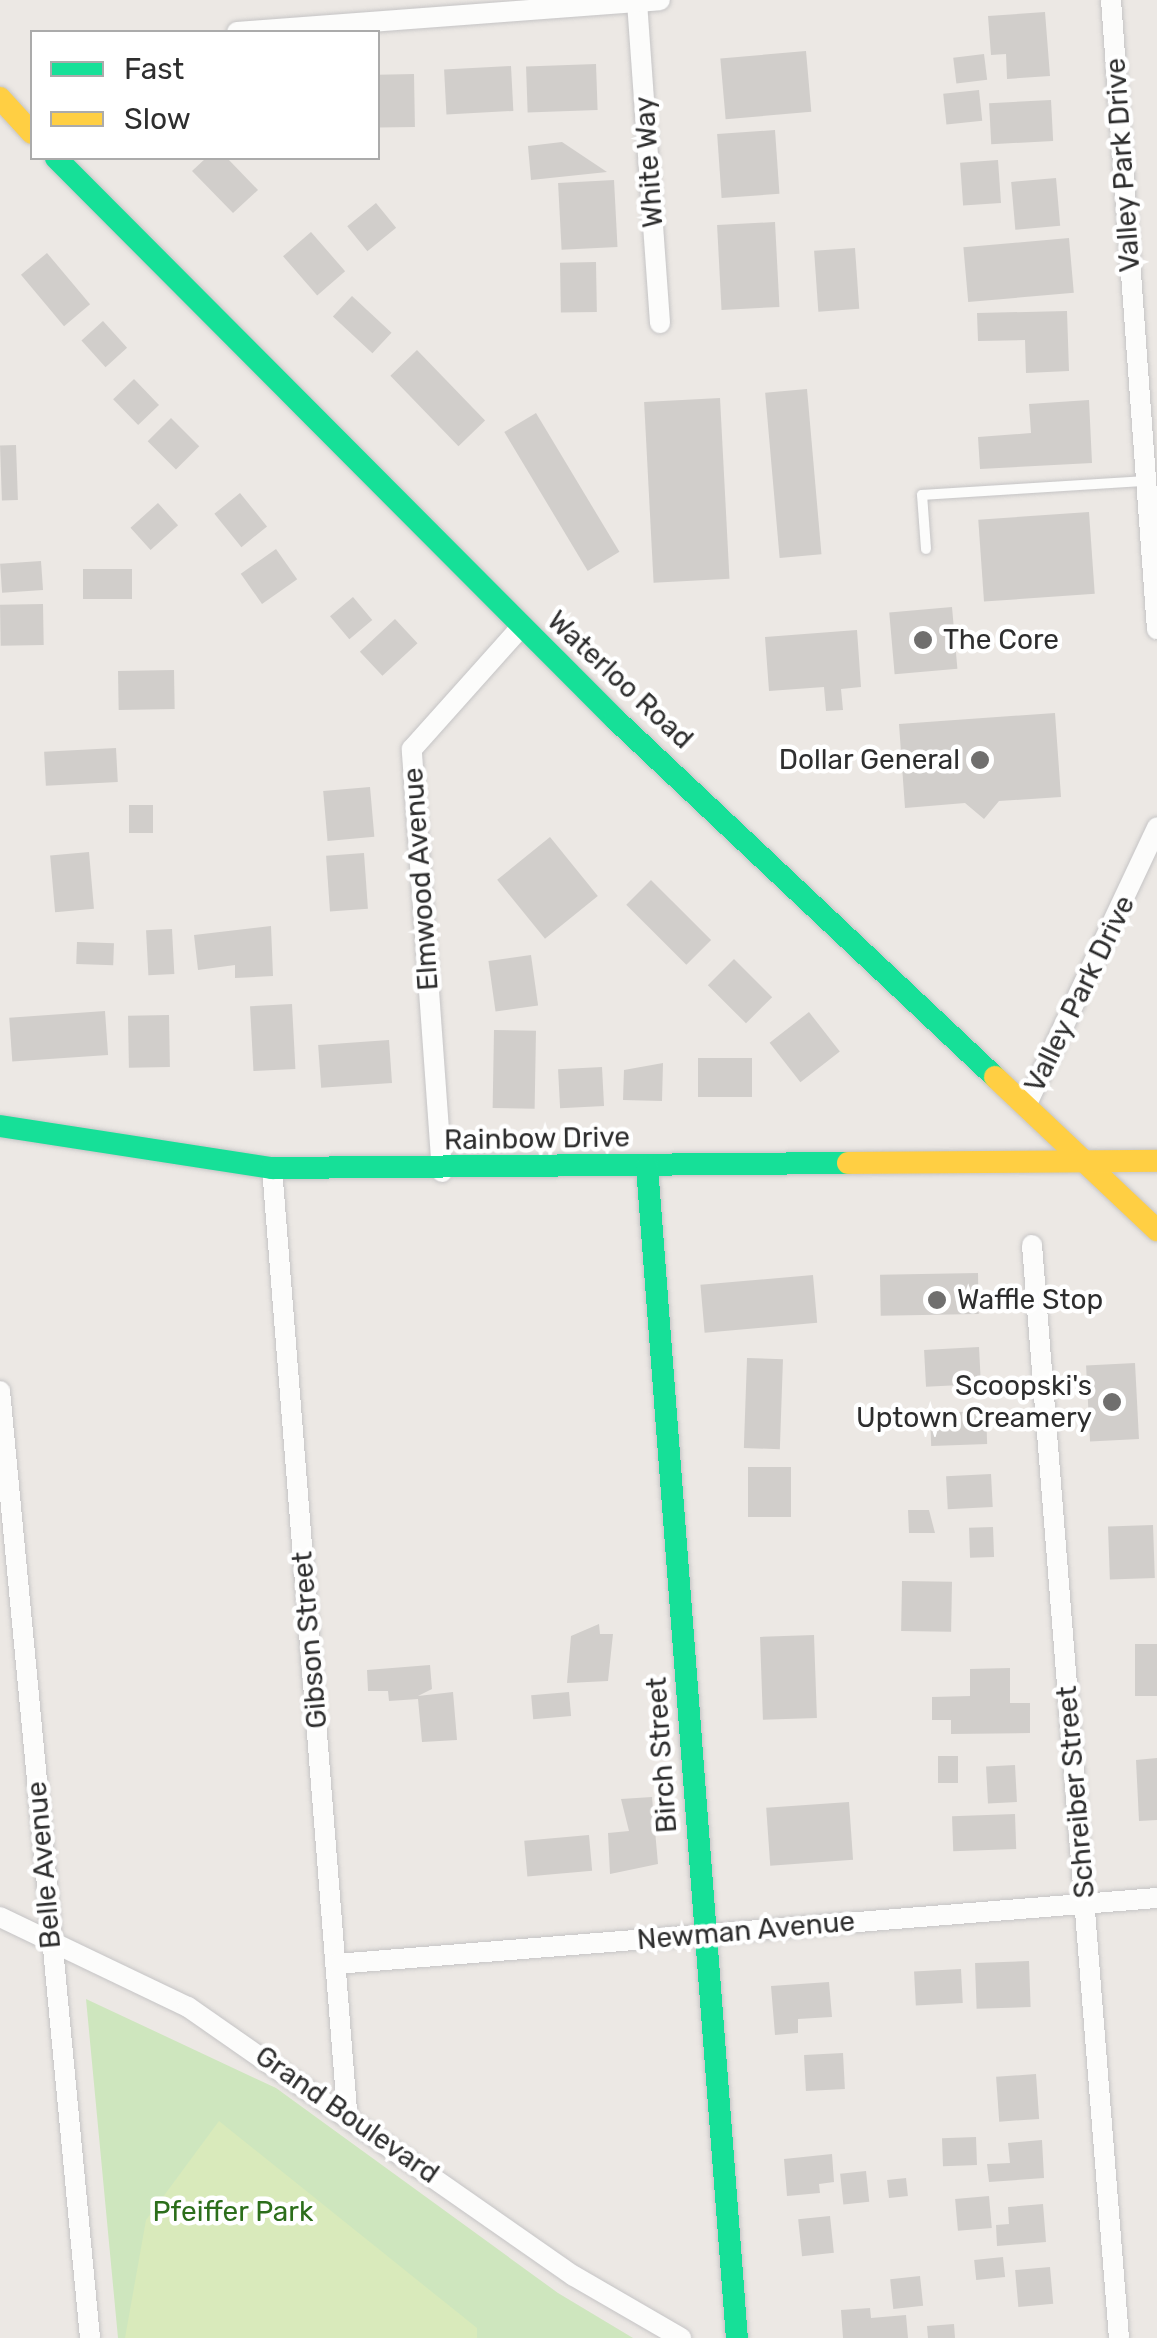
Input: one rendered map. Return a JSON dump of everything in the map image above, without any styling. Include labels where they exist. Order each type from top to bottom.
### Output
[{"type":"main road","points":[[0,98],[30,131]]},
{"type":"main road","name":"Waterloo Road","points":[[58,160],[521,628],[1157,1230]]},
{"type":"main road","name":"Rainbow Drive","points":[[0,1126],[272,1168],[442,1172],[1080,1157],[1157,1160]]},
{"type":"main road","name":"Birch Street","points":[[647,1167],[736,2338]]},
{"type":"street","points":[[264,30],[660,0]]},
{"type":"street","name":"Valley Park Drive","points":[[1111,0],[1150,492],[1157,629]]},
{"type":"street","name":"White Way","points":[[637,2],[660,323]]},
{"type":"street","name":"Elmwood Avenue","points":[[442,1172],[412,750],[521,628]]},
{"type":"street","name":"Valley Park Drive","points":[[1026,1106],[1157,827]]},
{"type":"street","name":"Gibson Street","points":[[272,1168],[347,2112]]},
{"type":"street","name":"Schreiber Street","points":[[1032,1245],[1120,2338]]},
{"type":"street","name":"Belle Avenue","points":[[0,1391],[90,2338]]},
{"type":"street","name":"Newman Avenue","points":[[336,1964],[1157,1898]]},
{"type":"street","name":"Grand Boulevard","points":[[0,1917],[188,2007],[347,2112],[574,2276],[680,2338]]},
{"type":"lane","points":[[926,549],[922,495],[1150,492]]},
{"type":"green space","name":"Pfeiffer Park","points":[[86,1999],[276,2088],[558,2293],[633,2338],[118,2338]]},
{"type":"green space","points":[[219,2121],[477,2328],[477,2338],[125,2338],[146,2220]]},
{"type":"building","points":[[1045,12],[1050,76],[1007,79],[1006,54],[991,55],[988,16]]},
{"type":"building","points":[[806,51],[811,112],[726,119],[720,58]]},
{"type":"building","points":[[984,54],[987,80],[956,84],[953,58]]},
{"type":"building","points":[[596,64],[598,110],[528,112],[526,66]]},
{"type":"building","points":[[511,66],[513,111],[446,114],[444,70]]},
{"type":"building","points":[[414,74],[415,127],[380,128],[380,75]]},
{"type":"building","points":[[979,90],[982,121],[946,125],[943,94]]},
{"type":"building","points":[[1051,100],[1053,141],[991,144],[989,103]]},
{"type":"building","points":[[775,130],[779,194],[722,198],[717,134]]},
{"type":"building","points":[[562,142],[607,172],[531,180],[528,146]]},
{"type":"building","points":[[204,160],[229,160],[258,190],[233,213],[192,171]]},
{"type":"building","points":[[998,160],[1001,203],[963,206],[960,163]]},
{"type":"building","points":[[1056,178],[1060,226],[1015,230],[1011,182]]},
{"type":"building","points":[[614,180],[618,247],[562,250],[558,183]]},
{"type":"building","points":[[376,203],[396,228],[367,251],[347,226]]},
{"type":"building","points":[[775,222],[779,307],[722,310],[717,225]]},
{"type":"building","points":[[311,232],[345,271],[317,296],[283,256]]},
{"type":"building","points":[[1069,238],[1074,293],[968,302],[963,247]]},
{"type":"building","points":[[855,248],[859,309],[818,312],[814,251]]},
{"type":"building","points":[[47,253],[90,304],[64,326],[21,275]]},
{"type":"building","points":[[596,262],[597,312],[561,313],[560,263]]},
{"type":"building","points":[[352,296],[391,333],[372,353],[333,316]]},
{"type":"building","points":[[1067,311],[1069,371],[1026,373],[1025,340],[978,341],[977,313]]},
{"type":"building","points":[[103,321],[127,348],[106,367],[81,340]]},
{"type":"building","points":[[417,350],[485,420],[458,446],[390,376]]},
{"type":"building","points":[[134,379],[159,405],[138,425],[113,399]]},
{"type":"building","points":[[807,389],[821,554],[780,558],[765,393]]},
{"type":"building","points":[[720,398],[729,579],[654,583],[644,402]]},
{"type":"building","points":[[1089,400],[1092,463],[980,469],[978,437],[1031,433],[1029,404]]},
{"type":"building","points":[[536,413],[619,552],[588,571],[504,432]]},
{"type":"building","points":[[171,418],[199,446],[176,470],[148,441]]},
{"type":"building","points":[[16,445],[18,500],[2,501],[0,446]]},
{"type":"building","points":[[240,493],[267,526],[241,547],[214,514]]},
{"type":"building","points":[[158,503],[178,525],[151,550],[131,528]]},
{"type":"building","points":[[1089,512],[1095,594],[984,602],[978,520]]},
{"type":"building","points":[[276,549],[297,579],[262,604],[241,574]]},
{"type":"building","points":[[41,561],[43,590],[2,593],[0,564]]},
{"type":"building","points":[[83,569],[132,569],[132,599],[83,599]]},
{"type":"building","points":[[353,597],[372,620],[349,639],[330,616]]},
{"type":"building","points":[[43,604],[44,645],[1,646],[0,605]]},
{"type":"building","name":"The Core","points":[[952,607],[957,669],[895,674],[889,612]]},
{"type":"building","points":[[395,619],[418,643],[382,676],[360,652]]},
{"type":"building","points":[[857,630],[861,687],[841,689],[843,710],[826,711],[824,687],[769,691],[765,637]]},
{"type":"building","points":[[174,670],[175,709],[119,710],[118,671]]},
{"type":"building","name":"Dollar General","points":[[1055,713],[1061,797],[999,801],[984,819],[965,803],[905,808],[899,724]]},
{"type":"building","points":[[116,748],[118,782],[46,786],[44,752]]},
{"type":"building","points":[[370,787],[374,837],[328,841],[323,791]]},
{"type":"building","points":[[129,805],[153,805],[153,833],[129,833]]},
{"type":"building","points":[[550,837],[598,896],[545,939],[497,880]]},
{"type":"building","points":[[89,852],[94,909],[55,912],[50,855]]},
{"type":"building","points":[[364,853],[368,909],[330,912],[326,856]]},
{"type":"building","points":[[651,880],[711,940],[686,965],[626,905]]},
{"type":"building","points":[[271,926],[273,976],[235,978],[235,965],[198,970],[194,935]]},
{"type":"building","points":[[172,929],[174,974],[148,975],[146,930]]},
{"type":"building","points":[[77,942],[114,943],[113,965],[76,964]]},
{"type":"building","points":[[531,955],[538,1006],[496,1011],[488,961]]},
{"type":"building","points":[[734,959],[772,997],[746,1023],[708,985]]},
{"type":"building","points":[[292,1004],[295,1069],[253,1071],[250,1006]]},
{"type":"building","points":[[105,1011],[108,1055],[12,1062],[9,1018]]},
{"type":"building","points":[[809,1012],[840,1051],[800,1082],[770,1043]]},
{"type":"building","points":[[169,1015],[170,1067],[129,1068],[128,1016]]},
{"type":"building","points":[[494,1030],[536,1031],[535,1109],[493,1108]]},
{"type":"building","points":[[389,1040],[392,1083],[321,1088],[318,1045]]},
{"type":"building","points":[[698,1058],[752,1058],[752,1097],[698,1097]]},
{"type":"building","points":[[663,1063],[662,1101],[623,1100],[624,1070]]},
{"type":"building","points":[[602,1067],[604,1106],[560,1108],[558,1069]]},
{"type":"building","points":[[978,1273],[979,1314],[881,1316],[880,1275]]},
{"type":"building","points":[[813,1275],[817,1323],[705,1333],[700,1285]]},
{"type":"building","points":[[979,1347],[981,1384],[926,1387],[924,1350]]},
{"type":"building","points":[[747,1358],[783,1359],[780,1449],[744,1448]]},
{"type":"building","name":"Scoopski's Uptown Creamery","points":[[1135,1363],[1139,1439],[1090,1441],[1086,1366]]},
{"type":"building","points":[[986,1411],[987,1444],[931,1446],[930,1413]]},
{"type":"building","points":[[748,1467],[791,1467],[791,1517],[748,1517]]},
{"type":"building","points":[[991,1474],[993,1507],[948,1509],[946,1476]]},
{"type":"building","points":[[908,1510],[929,1510],[935,1533],[909,1533]]},
{"type":"building","points":[[1153,1525],[1155,1578],[1110,1580],[1108,1527]]},
{"type":"building","points":[[993,1527],[994,1557],[970,1558],[969,1528]]},
{"type":"building","points":[[902,1581],[952,1582],[951,1632],[901,1631]]},
{"type":"building","points":[[599,1624],[600,1634],[613,1634],[608,1681],[567,1683],[571,1636]]},
{"type":"building","points":[[814,1635],[817,1718],[763,1720],[760,1637]]},
{"type":"building","points":[[1135,1644],[1157,1644],[1157,1696],[1135,1696]]},
{"type":"building","points":[[430,1665],[432,1689],[418,1696],[453,1692],[457,1740],[422,1742],[418,1699],[389,1701],[388,1691],[368,1691],[367,1670]]},
{"type":"building","points":[[1010,1668],[1010,1703],[1030,1703],[1030,1733],[951,1734],[951,1720],[932,1720],[932,1697],[970,1696],[970,1669]]},
{"type":"building","points":[[569,1692],[571,1716],[533,1719],[531,1695]]},
{"type":"building","points":[[938,1756],[958,1756],[958,1783],[938,1783]]},
{"type":"building","points":[[1157,1758],[1157,1820],[1139,1821],[1136,1760]]},
{"type":"building","points":[[1015,1765],[1017,1802],[988,1803],[986,1767]]},
{"type":"building","points":[[652,1797],[658,1864],[610,1874],[608,1833],[629,1831],[621,1799]]},
{"type":"building","points":[[849,1802],[853,1860],[770,1866],[766,1808]]},
{"type":"building","points":[[1015,1814],[1016,1849],[953,1851],[952,1816]]},
{"type":"building","points":[[589,1835],[592,1871],[527,1877],[524,1841]]},
{"type":"building","points":[[1029,1961],[1031,2007],[977,2009],[975,1963]]},
{"type":"building","points":[[961,1969],[963,2003],[916,2005],[914,1971]]},
{"type":"building","points":[[829,1982],[832,2017],[798,2019],[798,2033],[775,2035],[771,1986]]},
{"type":"building","points":[[843,2053],[845,2089],[806,2091],[804,2055]]},
{"type":"building","points":[[1036,2074],[1039,2119],[999,2122],[996,2077]]},
{"type":"building","points":[[976,2137],[977,2165],[943,2166],[942,2138]]},
{"type":"building","points":[[1042,2140],[1044,2178],[989,2182],[987,2164],[1010,2163],[1008,2143]]},
{"type":"building","points":[[832,2154],[834,2182],[819,2184],[820,2193],[787,2196],[784,2159]]},
{"type":"building","points":[[866,2171],[869,2202],[843,2205],[840,2174]]},
{"type":"building","points":[[906,2178],[908,2196],[889,2198],[887,2180]]},
{"type":"building","points":[[989,2196],[992,2228],[958,2231],[955,2199]]},
{"type":"building","points":[[1043,2204],[1046,2242],[997,2246],[996,2225],[1009,2224],[1008,2207]]},
{"type":"building","points":[[830,2216],[834,2253],[802,2256],[798,2219]]},
{"type":"building","points":[[1003,2257],[1005,2277],[976,2280],[974,2260]]},
{"type":"building","points":[[1050,2267],[1053,2304],[1018,2307],[1015,2270]]},
{"type":"building","points":[[920,2276],[923,2306],[893,2309],[890,2279]]},
{"type":"building","points":[[870,2308],[871,2318],[906,2315],[908,2338],[843,2338],[841,2310]]},
{"type":"building","points":[[954,2324],[955,2338],[928,2338],[927,2326]]},
{"type":"traffic: fast","points":[[58,160],[615,719],[995,1077]]},
{"type":"traffic: fast","points":[[0,1126],[272,1168],[848,1163]]},
{"type":"traffic: fast","points":[[647,1167],[737,2338]]},
{"type":"traffic: slow","points":[[0,98],[30,131]]},
{"type":"traffic: slow","points":[[995,1077],[1157,1230]]},
{"type":"traffic: slow","points":[[848,1163],[1157,1161]]},
{"type":"place","name":"The Core","points":[[923,640]]},
{"type":"place","name":"Dollar General","points":[[980,760]]},
{"type":"place","name":"Waffle Stop","points":[[937,1300]]},
{"type":"place","name":"Scoopski's Uptown Creamery","points":[[1112,1402]]}]
